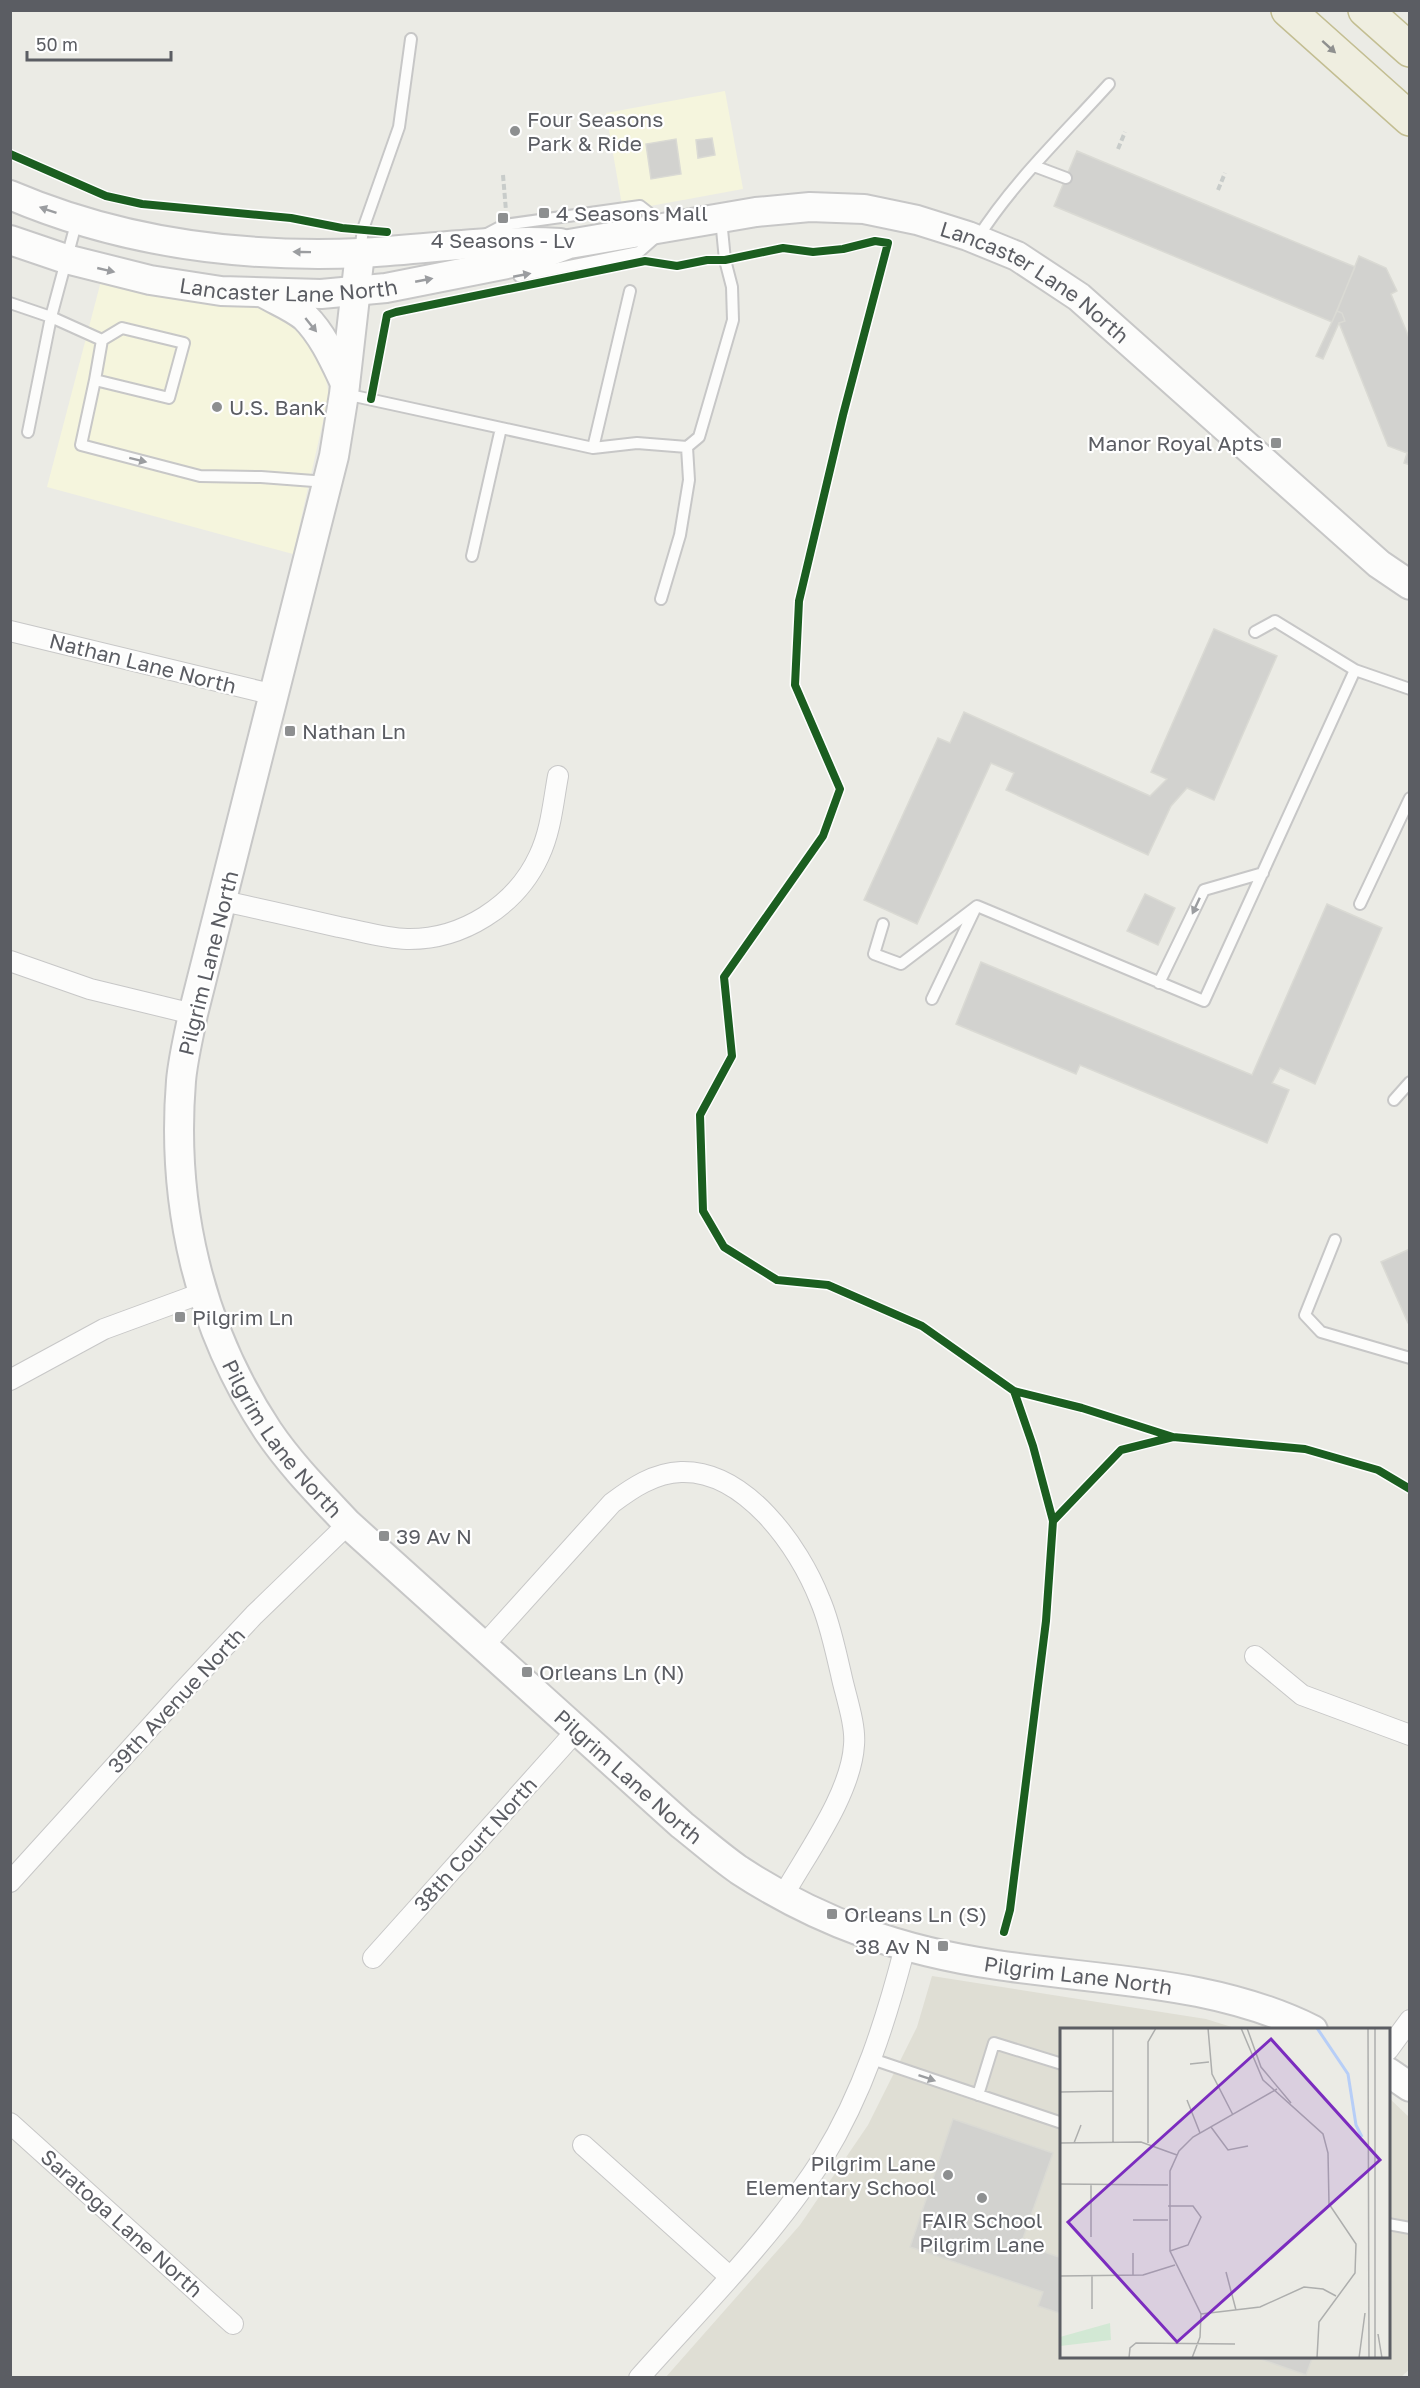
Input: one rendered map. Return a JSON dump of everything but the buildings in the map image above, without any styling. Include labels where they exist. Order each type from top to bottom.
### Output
[{"type":"highway","points":[[1288,10],[1410,119]]},
{"type":"highway","points":[[1365,10],[1410,50]]},
{"type":"street","name":"Lancaster Lane North","points":[[10,195],[46,210],[126,233],[191,246],[264,251],[360,253],[521,241],[568,244]]},
{"type":"street","name":"Lancaster Lane North","points":[[10,240],[66,259],[150,280],[221,291],[356,292],[526,260],[568,244],[720,218],[810,207],[864,209],[917,220],[1017,256],[1079,297],[1379,564],[1410,585]]},
{"type":"street","name":"Pilgrim Lane North","points":[[360,253],[345,388],[328,483],[193,1014],[181,1079],[179,1135],[182,1198],[191,1252],[211,1320],[237,1377],[268,1431],[307,1481],[348,1524],[682,1825],[738,1869],[783,1896],[855,1930],[906,1947],[996,1965],[1162,1987],[1233,2000],[1293,2020],[1308,2028]]},
{"type":"street","points":[[263,293],[293,309],[311,324],[331,354],[345,388]]},
{"type":"street","name":"Nathan Lane North","points":[[10,631],[275,695]]},
{"type":"street","points":[[222,901],[375,935],[407,939],[440,936],[471,924],[500,908],[521,885],[539,857],[549,827],[558,776]]},
{"type":"street","points":[[10,961],[90,989],[193,1014]]},
{"type":"street","points":[[10,1380],[104,1329],[202,1293]]},
{"type":"street","points":[[484,1645],[612,1503],[633,1487],[655,1477],[681,1472],[705,1476],[729,1484],[750,1499],[803,1563],[820,1600],[833,1639],[855,1743],[850,1772],[838,1800],[783,1896]]},
{"type":"street","name":"39th Avenue North","points":[[10,1882],[254,1615],[348,1524]]},
{"type":"street","points":[[1256,1656],[1302,1695],[1410,1735]]},
{"type":"street","name":"38th Court North","points":[[373,1958],[577,1730]]},
{"type":"street","points":[[639,2378],[787,2209],[823,2158],[852,2104],[872,2059],[906,1947]]},
{"type":"street","points":[[1390,2049],[1410,2020]]},
{"type":"street","points":[[1390,2073],[1410,2087]]},
{"type":"street","name":"Saratoga Lane North","points":[[10,2122],[233,2324]]},
{"type":"street","points":[[583,2145],[729,2276]]},
{"type":"lane","points":[[360,253],[363,230],[399,127],[411,39]]},
{"type":"lane","points":[[977,240],[993,215],[1034,166],[1109,84]]},
{"type":"lane","points":[[1034,166],[1066,178]]},
{"type":"lane","points":[[464,272],[507,277],[639,252],[667,227],[640,206],[504,225],[465,244]]},
{"type":"lane","points":[[345,388],[501,428],[593,448],[637,443],[687,447],[699,437],[733,320],[732,287],[725,260],[720,218]]},
{"type":"lane","points":[[28,432],[51,317],[77,219]]},
{"type":"lane","points":[[593,448],[630,291]]},
{"type":"lane","points":[[10,303],[51,317],[102,340]]},
{"type":"lane","points":[[95,380],[169,398],[184,343],[122,328],[102,340],[81,446],[200,476],[261,477],[328,483]]},
{"type":"lane","points":[[472,556],[501,428]]},
{"type":"lane","points":[[661,599],[680,535],[689,480],[687,447]]},
{"type":"lane","points":[[1256,632],[1275,621],[1355,670],[1410,689]]},
{"type":"lane","points":[[977,906],[1204,1002],[1355,670]]},
{"type":"lane","points":[[1360,904],[1410,798]]},
{"type":"lane","points":[[1159,983],[1204,890],[1263,873]]},
{"type":"lane","points":[[883,924],[874,954],[901,964],[977,906]]},
{"type":"lane","points":[[932,999],[977,906]]},
{"type":"lane","points":[[1394,1100],[1410,1082]]},
{"type":"lane","points":[[1335,1240],[1305,1315],[1321,1332],[1410,1358]]},
{"type":"lane","points":[[978,2095],[994,2043],[1060,2063]]},
{"type":"lane","points":[[872,2059],[1060,2122]]},
{"type":"lane","points":[[1390,2224],[1410,2228]]},
{"type":"path","points":[[1118,149],[1125,132]]},
{"type":"path","points":[[1218,190],[1225,173]]},
{"type":"path","points":[[503,175],[506,214]]},
{"type":"shaded area","points":[[725,91],[743,189],[623,211],[606,113]]},
{"type":"shaded area","points":[[101,281],[276,308],[321,352],[329,395],[293,554],[47,487]]},
{"type":"shaded area","name":"Pilgrim Lane Elementary School","points":[[932,1976],[1206,2019],[1235,2028],[1060,2028],[1060,2358],[1390,2358],[1390,2099],[1409,2117],[1410,2369],[1401,2377],[665,2378],[800,2225],[868,2125],[917,2027]]},
{"type":"cycle path","points":[[10,154],[106,196],[142,204],[291,218],[342,228],[387,232]]},
{"type":"cycle path","points":[[371,399],[387,315],[396,312],[645,261],[677,266],[707,260],[725,260],[783,248],[813,252],[843,249],[875,241],[888,243],[843,415],[799,601],[795,685],[840,789],[823,836],[724,977],[732,1056],[700,1115],[703,1211],[724,1247],[777,1280],[828,1285],[922,1326],[1014,1391],[1082,1408],[1173,1437]]},
{"type":"cycle path","points":[[1014,1391],[1033,1446],[1053,1521]]},
{"type":"cycle path","points":[[1004,1932],[1010,1910],[1046,1621],[1053,1521],[1121,1450],[1173,1437],[1305,1449],[1378,1470],[1410,1489]]},
{"type":"place","name":"Four Seasons Park & Ride","points":[[515,131]]},
{"type":"place","name":"4 Seasons Mall","points":[[544,213]]},
{"type":"place","name":"4 Seasons - Lv","points":[[503,218]]},
{"type":"place","name":"U.S. Bank","points":[[217,407]]},
{"type":"place","name":"Manor Royal Apts","points":[[1276,443]]},
{"type":"place","name":"Nathan Ln","points":[[290,731]]},
{"type":"place","name":"Pilgrim Ln","points":[[180,1317]]},
{"type":"place","name":"39 Av N","points":[[384,1536]]},
{"type":"place","name":"Orleans Ln (N)","points":[[527,1672]]},
{"type":"place","name":"Orleans Ln (S)","points":[[832,1914]]},
{"type":"place","name":"38 Av N","points":[[943,1946]]},
{"type":"place","name":"Pilgrim Lane Elementary School","points":[[948,2175]]},
{"type":"place","name":"FAIR School Pilgrim Lane","points":[[982,2198]]}]
